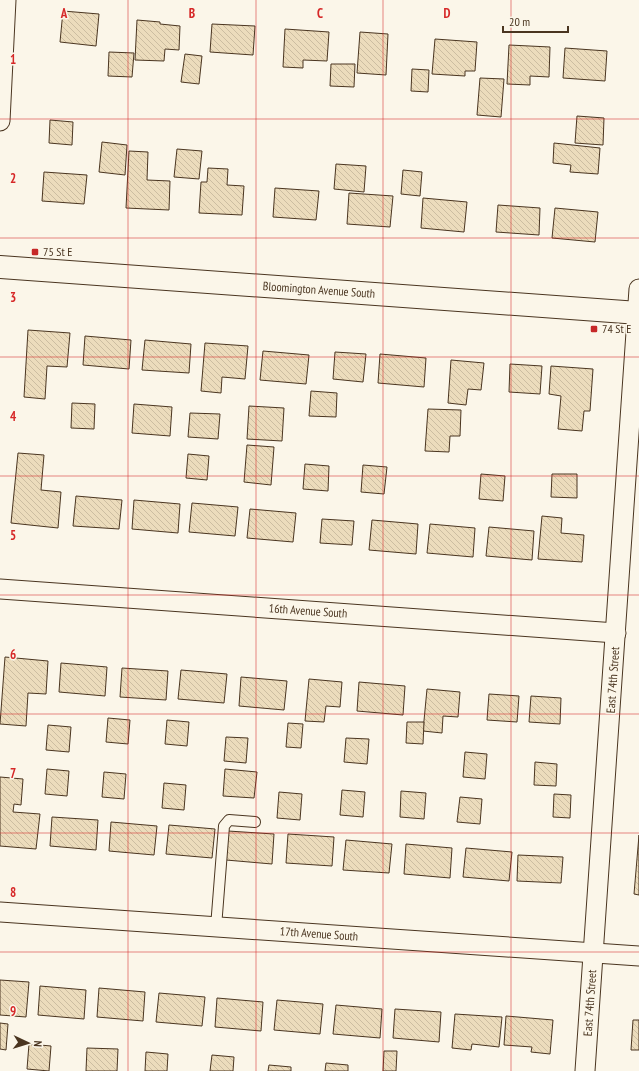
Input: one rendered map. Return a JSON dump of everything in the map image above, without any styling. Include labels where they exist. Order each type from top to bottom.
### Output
[{"type":"street","points":[[0,121],[6,0]]},
{"type":"street","name":"Bloomington Avenue South","points":[[0,267],[638,313]]},
{"type":"street","name":"East 74th Street","points":[[585,1071],[639,288]]},
{"type":"street","name":"16th Avenue South","points":[[0,589],[616,633]]},
{"type":"street","name":"17th Avenue South","points":[[0,912],[639,956]]},
{"type":"lane","points":[[216,927],[224,826],[230,820],[255,822]]},
{"type":"building","points":[[63,11],[99,14],[96,46],[60,42]]},
{"type":"building","points":[[137,20],[180,26],[179,50],[165,49],[164,61],[135,60]]},
{"type":"building","points":[[212,24],[255,26],[253,55],[210,52]]},
{"type":"building","points":[[285,29],[329,32],[327,61],[303,60],[303,68],[283,67]]},
{"type":"building","points":[[360,32],[388,34],[386,75],[357,73]]},
{"type":"building","points":[[435,39],[477,42],[475,71],[465,71],[465,76],[432,74]]},
{"type":"building","points":[[509,45],[550,47],[549,77],[530,76],[530,85],[507,84]]},
{"type":"building","points":[[565,48],[607,51],[605,81],[563,78]]},
{"type":"building","points":[[109,52],[134,53],[132,77],[108,76]]},
{"type":"building","points":[[185,54],[202,56],[199,84],[181,82]]},
{"type":"building","points":[[331,64],[355,64],[354,87],[330,86]]},
{"type":"building","points":[[412,69],[429,70],[428,92],[411,91]]},
{"type":"building","points":[[480,78],[504,79],[501,117],[477,115]]},
{"type":"building","points":[[577,116],[604,118],[603,145],[575,143]]},
{"type":"building","points":[[50,120],[73,122],[72,145],[49,143]]},
{"type":"building","points":[[102,142],[127,145],[125,175],[99,172]]},
{"type":"building","points":[[554,143],[600,148],[598,174],[570,172],[571,165],[553,163]]},
{"type":"building","points":[[177,149],[202,151],[199,179],[174,177]]},
{"type":"building","points":[[129,151],[148,152],[147,180],[170,181],[169,210],[126,208]]},
{"type":"building","points":[[336,164],[366,166],[364,192],[334,189]]},
{"type":"building","points":[[208,168],[228,169],[227,185],[244,186],[242,215],[199,213],[201,182],[207,182]]},
{"type":"building","points":[[403,170],[422,172],[420,196],[401,194]]},
{"type":"building","points":[[44,172],[87,175],[84,204],[42,201]]},
{"type":"building","points":[[275,188],[319,191],[316,220],[273,217]]},
{"type":"building","points":[[349,193],[393,196],[390,227],[347,224]]},
{"type":"building","points":[[423,198],[467,202],[464,232],[421,228]]},
{"type":"building","points":[[498,205],[540,208],[539,235],[496,232]]},
{"type":"building","points":[[555,208],[598,212],[595,242],[552,238]]},
{"type":"building","points":[[28,330],[70,333],[67,367],[47,366],[45,399],[24,397]]},
{"type":"building","points":[[85,336],[131,340],[129,369],[83,365]]},
{"type":"building","points":[[145,340],[191,344],[189,373],[142,370]]},
{"type":"building","points":[[205,343],[248,346],[245,379],[222,377],[221,393],[201,391]]},
{"type":"building","points":[[263,351],[309,355],[306,384],[260,380]]},
{"type":"building","points":[[335,352],[366,354],[363,382],[333,379]]},
{"type":"building","points":[[380,354],[426,358],[424,387],[378,383]]},
{"type":"building","points":[[451,360],[484,363],[481,390],[468,389],[466,405],[448,403]]},
{"type":"building","points":[[510,364],[542,366],[540,394],[509,392]]},
{"type":"building","points":[[551,366],[593,369],[590,411],[584,411],[582,431],[558,429],[561,396],[549,394]]},
{"type":"building","points":[[311,391],[337,393],[336,417],[309,416]]},
{"type":"building","points":[[72,403],[95,404],[94,429],[71,428]]},
{"type":"building","points":[[134,404],[172,407],[170,436],[132,433]]},
{"type":"building","points":[[249,406],[284,408],[282,441],[247,439]]},
{"type":"building","points":[[428,409],[461,410],[460,436],[450,436],[449,452],[425,451]]},
{"type":"building","points":[[190,413],[220,414],[218,439],[188,437]]},
{"type":"building","points":[[247,445],[274,447],[271,485],[244,482]]},
{"type":"building","points":[[18,453],[44,455],[41,490],[61,492],[58,528],[11,523]]},
{"type":"building","points":[[188,454],[209,456],[207,480],[186,478]]},
{"type":"building","points":[[305,464],[329,466],[328,491],[303,489]]},
{"type":"building","points":[[363,465],[387,467],[384,494],[361,492]]},
{"type":"building","points":[[481,474],[505,476],[503,501],[479,499]]},
{"type":"building","points":[[552,474],[577,474],[577,498],[551,497]]},
{"type":"building","points":[[76,496],[122,500],[119,529],[73,526]]},
{"type":"building","points":[[134,500],[180,504],[178,533],[132,529]]},
{"type":"building","points":[[192,503],[238,507],[235,536],[189,532]]},
{"type":"building","points":[[250,509],[296,513],[293,542],[247,538]]},
{"type":"building","points":[[542,516],[562,518],[561,533],[584,535],[582,562],[538,559]]},
{"type":"building","points":[[322,519],[354,521],[352,545],[320,543]]},
{"type":"building","points":[[372,520],[418,524],[416,554],[369,550]]},
{"type":"building","points":[[430,524],[475,528],[473,557],[427,553]]},
{"type":"building","points":[[489,527],[534,531],[532,560],[486,556]]},
{"type":"building","points":[[5,657],[48,661],[46,694],[28,693],[26,726],[0,724]]},
{"type":"building","points":[[61,663],[107,667],[105,696],[59,692]]},
{"type":"building","points":[[122,668],[168,671],[166,700],[120,697]]},
{"type":"building","points":[[181,670],[227,674],[224,703],[178,699]]},
{"type":"building","points":[[241,677],[287,681],[284,710],[239,706]]},
{"type":"building","points":[[309,679],[342,682],[340,707],[326,706],[324,722],[305,721]]},
{"type":"building","points":[[359,682],[405,686],[403,715],[357,711]]},
{"type":"building","points":[[427,689],[460,692],[458,717],[443,716],[442,733],[423,731]]},
{"type":"building","points":[[489,694],[519,696],[517,722],[487,720]]},
{"type":"building","points":[[531,696],[561,698],[560,724],[529,722]]},
{"type":"building","points":[[108,718],[130,720],[128,744],[106,742]]},
{"type":"building","points":[[167,720],[189,722],[187,746],[165,744]]},
{"type":"building","points":[[407,722],[424,722],[423,744],[406,743]]},
{"type":"building","points":[[288,723],[303,724],[301,748],[286,747]]},
{"type":"building","points":[[48,725],[71,727],[69,752],[46,750]]},
{"type":"building","points":[[226,737],[248,738],[246,763],[224,761]]},
{"type":"building","points":[[346,738],[369,739],[367,764],[344,762]]},
{"type":"building","points":[[465,752],[487,754],[485,779],[463,777]]},
{"type":"building","points":[[535,762],[557,764],[556,786],[534,785]]},
{"type":"building","points":[[47,769],[69,771],[67,796],[45,794]]},
{"type":"building","points":[[225,769],[257,772],[254,798],[223,796]]},
{"type":"building","points":[[104,772],[126,774],[124,799],[102,797]]},
{"type":"building","points":[[0,777],[23,779],[21,805],[14,804],[13,812],[40,814],[36,849],[0,846]]},
{"type":"building","points":[[164,783],[186,785],[184,810],[162,808]]},
{"type":"building","points":[[342,790],[365,792],[363,817],[340,815]]},
{"type":"building","points":[[401,791],[426,793],[424,819],[400,817]]},
{"type":"building","points":[[279,792],[302,794],[300,820],[277,818]]},
{"type":"building","points":[[554,794],[571,795],[570,818],[553,817]]},
{"type":"building","points":[[460,797],[482,799],[480,824],[457,822]]},
{"type":"building","points":[[52,817],[98,820],[96,850],[50,846]]},
{"type":"building","points":[[111,822],[157,826],[154,855],[109,851]]},
{"type":"building","points":[[169,825],[215,829],[212,858],[166,854]]},
{"type":"building","points":[[228,831],[274,834],[272,864],[226,860]]},
{"type":"building","points":[[288,834],[334,837],[332,866],[286,863]]},
{"type":"building","points":[[639,835],[639,895],[634,894]]},
{"type":"building","points":[[346,840],[392,844],[389,873],[343,870]]},
{"type":"building","points":[[406,844],[452,848],[450,878],[404,874]]},
{"type":"building","points":[[466,848],[512,852],[509,881],[463,877]]},
{"type":"building","points":[[518,855],[563,857],[561,883],[517,881]]},
{"type":"building","points":[[0,980],[29,982],[26,1017],[0,1015]]},
{"type":"building","points":[[40,986],[86,990],[84,1019],[38,1015]]},
{"type":"building","points":[[99,988],[145,992],[143,1021],[97,1017]]},
{"type":"building","points":[[159,993],[205,997],[202,1026],[156,1022]]},
{"type":"building","points":[[217,998],[263,1002],[261,1031],[215,1027]]},
{"type":"building","points":[[277,1000],[323,1004],[320,1034],[274,1030]]},
{"type":"building","points":[[336,1005],[382,1009],[380,1038],[333,1034]]},
{"type":"building","points":[[395,1009],[441,1012],[439,1042],[393,1038]]},
{"type":"building","points":[[455,1014],[502,1017],[499,1047],[472,1044],[471,1050],[452,1048]]},
{"type":"building","points":[[506,1016],[553,1020],[550,1054],[531,1052],[532,1047],[504,1045]]},
{"type":"building","points":[[633,1020],[639,1020],[639,1050],[631,1050]]},
{"type":"building","points":[[0,1023],[8,1024],[6,1050],[0,1049]]},
{"type":"building","points":[[29,1044],[51,1046],[49,1071],[27,1069]]},
{"type":"building","points":[[87,1048],[118,1049],[117,1071],[86,1071]]},
{"type":"building","points":[[384,1051],[397,1051],[396,1071],[383,1071]]},
{"type":"building","points":[[146,1052],[168,1054],[167,1071],[145,1071]]},
{"type":"building","points":[[212,1055],[234,1057],[233,1071],[210,1071]]},
{"type":"building","points":[[326,1063],[348,1065],[348,1071],[325,1071]]},
{"type":"building","points":[[269,1065],[291,1067],[291,1071],[268,1071]]},
{"type":"place","name":"75 St E","points":[[35,252]]},
{"type":"place","name":"74 St E","points":[[594,329]]}]
